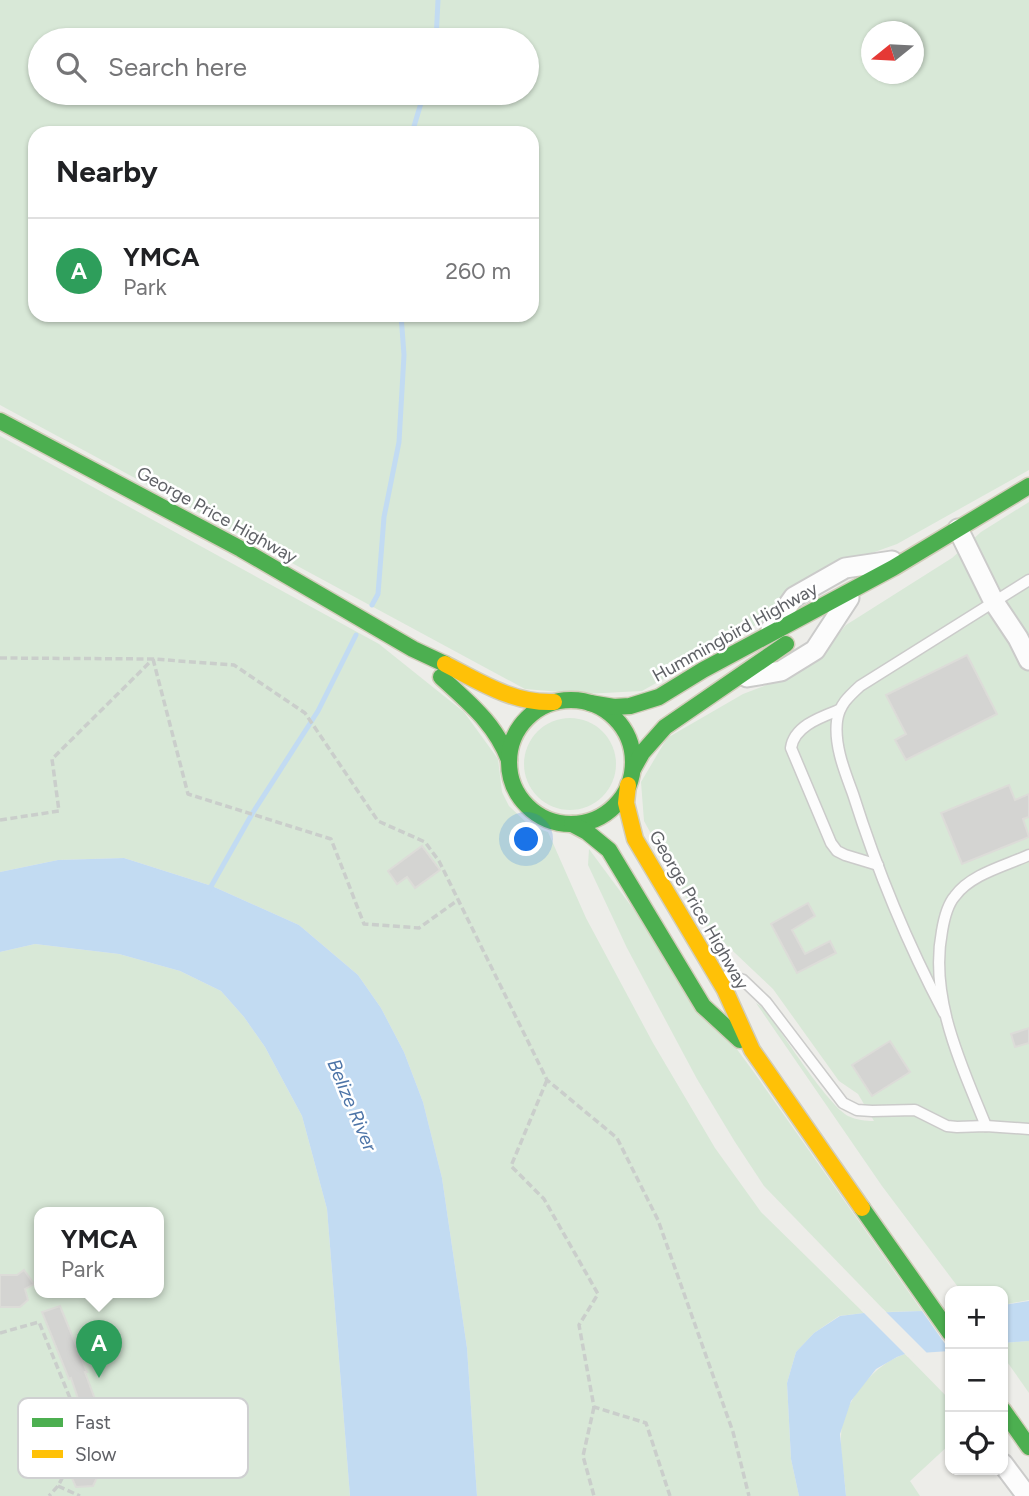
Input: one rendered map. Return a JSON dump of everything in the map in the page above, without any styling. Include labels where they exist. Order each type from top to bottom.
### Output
[{"type":"main road","name":"George Price Highway","points":[[0,421],[241,549],[413,649],[516,699],[537,703],[554,702]]},
{"type":"main road","points":[[849,598],[901,563],[1029,486]]},
{"type":"main road","name":"Hummingbird Highway","points":[[590,703],[614,707],[645,703],[766,636]]},
{"type":"main road","name":"George Price Highway","points":[[413,649],[491,721],[509,760]]},
{"type":"main road","points":[[630,777],[631,748],[623,728],[608,713],[590,703],[570,700],[554,702],[537,710],[522,724],[513,741],[509,760],[513,783],[524,802],[542,817],[572,824],[592,820],[610,810],[624,794],[645,747],[670,722],[739,678]]},
{"type":"main road","name":"George Price Highway","points":[[630,777],[626,803],[635,839],[725,990],[751,1050],[945,1327]]},
{"type":"main road","name":"George Price Highway","points":[[572,824],[609,850],[703,1006],[751,1050]]},
{"type":"main road","points":[[1005,1412],[1029,1447]]},
{"type":"street","points":[[958,529],[994,602],[1029,660]]},
{"type":"street","points":[[766,636],[794,597],[845,568],[901,563]]},
{"type":"street","points":[[739,678],[781,671],[816,650],[849,598]]},
{"type":"street","points":[[1008,1471],[1027,1496]]},
{"type":"lane","points":[[986,1125],[944,1013],[917,963],[878,865],[842,760],[837,724],[839,710],[860,686],[1029,580]]},
{"type":"lane","points":[[839,710],[821,717],[801,730],[793,738],[792,748],[831,843],[837,851],[845,855],[878,865]]},
{"type":"lane","points":[[944,1013],[939,946],[944,918],[954,896],[982,876],[1029,855]]},
{"type":"lane","points":[[713,970],[743,980],[766,1002],[843,1103],[857,1110],[925,1112],[947,1126],[986,1125],[1029,1129]]},
{"type":"path","points":[[0,658],[153,659],[234,665],[304,713],[378,821],[425,842],[439,861],[547,1080],[617,1138],[658,1220],[733,1432],[749,1496]]},
{"type":"path","points":[[0,820],[59,811],[52,759],[153,659]]},
{"type":"path","points":[[153,659],[188,794],[331,839],[364,924],[419,929],[458,900]]},
{"type":"path","points":[[547,1080],[511,1166],[544,1199],[598,1294],[579,1325],[594,1407],[583,1456],[594,1496]]},
{"type":"path","points":[[0,1333],[39,1322],[70,1398]]},
{"type":"path","points":[[594,1407],[646,1423],[670,1496]]},
{"type":"path","points":[[49,1496],[62,1478]]},
{"type":"path","points":[[58,1486],[80,1496]]},
{"type":"green space","points":[[0,0],[1029,0],[1029,470],[897,544],[844,563],[772,617],[719,644],[711,652],[642,691],[584,694],[525,689],[0,405]]},
{"type":"green space","points":[[0,436],[379,644],[464,712],[498,759],[502,792],[509,806],[530,826],[548,832],[586,918],[653,1043],[715,1148],[761,1212],[864,1313],[839,1316],[814,1333],[796,1352],[787,1383],[791,1459],[799,1496],[477,1496],[467,1348],[442,1178],[423,1102],[404,1052],[381,1008],[358,975],[299,925],[212,886],[124,858],[58,860],[0,872]]},
{"type":"green space","points":[[1029,502],[1029,1300],[1008,1304],[1008,1286],[957,1286],[882,1186],[756,1003],[766,1010],[805,1067],[839,1109],[848,1116],[874,1121],[858,1094],[839,1081],[773,989],[697,917],[644,821],[641,782],[667,738],[743,694],[780,680],[820,656],[846,625],[952,558],[981,532]]},
{"type":"green space","points":[[570,718],[588,721],[603,731],[613,746],[616,764],[613,782],[603,797],[588,807],[570,810],[552,807],[537,797],[527,782],[524,764],[527,746],[537,731],[552,721]]},
{"type":"green space","points":[[589,849],[753,1071],[922,1311],[886,1312],[764,1186],[697,1079],[627,948],[588,865]]},
{"type":"green space","points":[[35,944],[119,954],[180,971],[221,991],[244,1017],[265,1047],[302,1116],[327,1209],[350,1496],[0,1496],[0,952]]},
{"type":"green space","points":[[1029,1341],[1029,1393],[1008,1363],[1008,1343]]},
{"type":"green space","points":[[905,1354],[945,1395],[945,1449],[910,1481],[920,1496],[846,1496],[841,1436],[847,1410],[871,1375]]},
{"type":"water","name":"Belize River","points":[[124,858],[212,886],[299,925],[358,975],[381,1008],[404,1052],[423,1102],[442,1178],[467,1348],[477,1496],[350,1496],[327,1209],[302,1116],[265,1047],[244,1017],[221,991],[180,971],[119,954],[35,944],[0,952],[0,872],[58,860]]},
{"type":"water","points":[[1029,1301],[1029,1341],[1008,1343],[1008,1304]]},
{"type":"water","points":[[922,1311],[945,1344],[945,1351],[905,1354],[876,1369],[851,1401],[840,1434],[846,1496],[799,1496],[791,1459],[787,1383],[796,1352],[814,1333],[840,1316]]},
{"type":"pier","points":[[883,1309],[929,1356],[908,1357],[861,1310]]},
{"type":"building","points":[[967,655],[997,714],[906,760],[895,740],[906,734],[886,695]]},
{"type":"building","points":[[1009,785],[1015,800],[1029,794],[1029,817],[1023,819],[1029,837],[962,864],[941,813]]},
{"type":"building","points":[[422,846],[440,870],[415,888],[407,877],[397,884],[388,871]]},
{"type":"building","points":[[808,903],[815,916],[792,930],[805,954],[830,941],[836,953],[797,973],[771,924]]},
{"type":"building","points":[[1029,1028],[1029,1043],[1015,1047],[1011,1034]]},
{"type":"building","points":[[890,1041],[910,1072],[872,1096],[852,1065]]},
{"type":"building","points":[[24,1270],[34,1284],[25,1289],[28,1300],[20,1307],[0,1307],[0,1275],[17,1275]]},
{"type":"building","points":[[60,1306],[95,1398],[78,1398],[42,1312]]},
{"type":"building","points":[[72,1478],[97,1478],[93,1486],[76,1487]]},
{"type":"waterway","points":[[437,28],[438,0]]},
{"type":"waterway","points":[[414,126],[420,105]]},
{"type":"waterway","points":[[372,605],[378,594],[384,517],[399,442],[404,355],[402,322]]},
{"type":"waterway","points":[[209,890],[252,814],[318,711],[356,635]]},
{"type":"traffic: fast","points":[[0,421],[241,549],[413,649],[445,664]]},
{"type":"traffic: fast","points":[[590,703],[614,707],[630,706],[659,697],[703,670],[893,568],[1029,486]]},
{"type":"traffic: fast","points":[[633,769],[642,753],[665,727],[786,644]]},
{"type":"traffic: fast","points":[[441,677],[489,724],[509,760]]},
{"type":"traffic: fast","points":[[571,700],[595,705],[615,718],[628,738],[633,762],[628,786],[615,806],[595,819],[571,824],[547,819],[527,806],[514,786],[509,762],[514,738],[527,718],[547,705],[571,700]]},
{"type":"traffic: fast","points":[[572,824],[609,850],[703,1006],[740,1040]]},
{"type":"traffic: fast","points":[[862,1208],[945,1326]]},
{"type":"traffic: fast","points":[[1004,1412],[1029,1447]]},
{"type":"traffic: slow","points":[[445,664],[511,696],[554,702]]},
{"type":"traffic: slow","points":[[628,785],[626,803],[635,839],[725,990],[752,1050],[862,1208]]},
{"type":"place","name":"YMCA","points":[[99,1378]]}]
